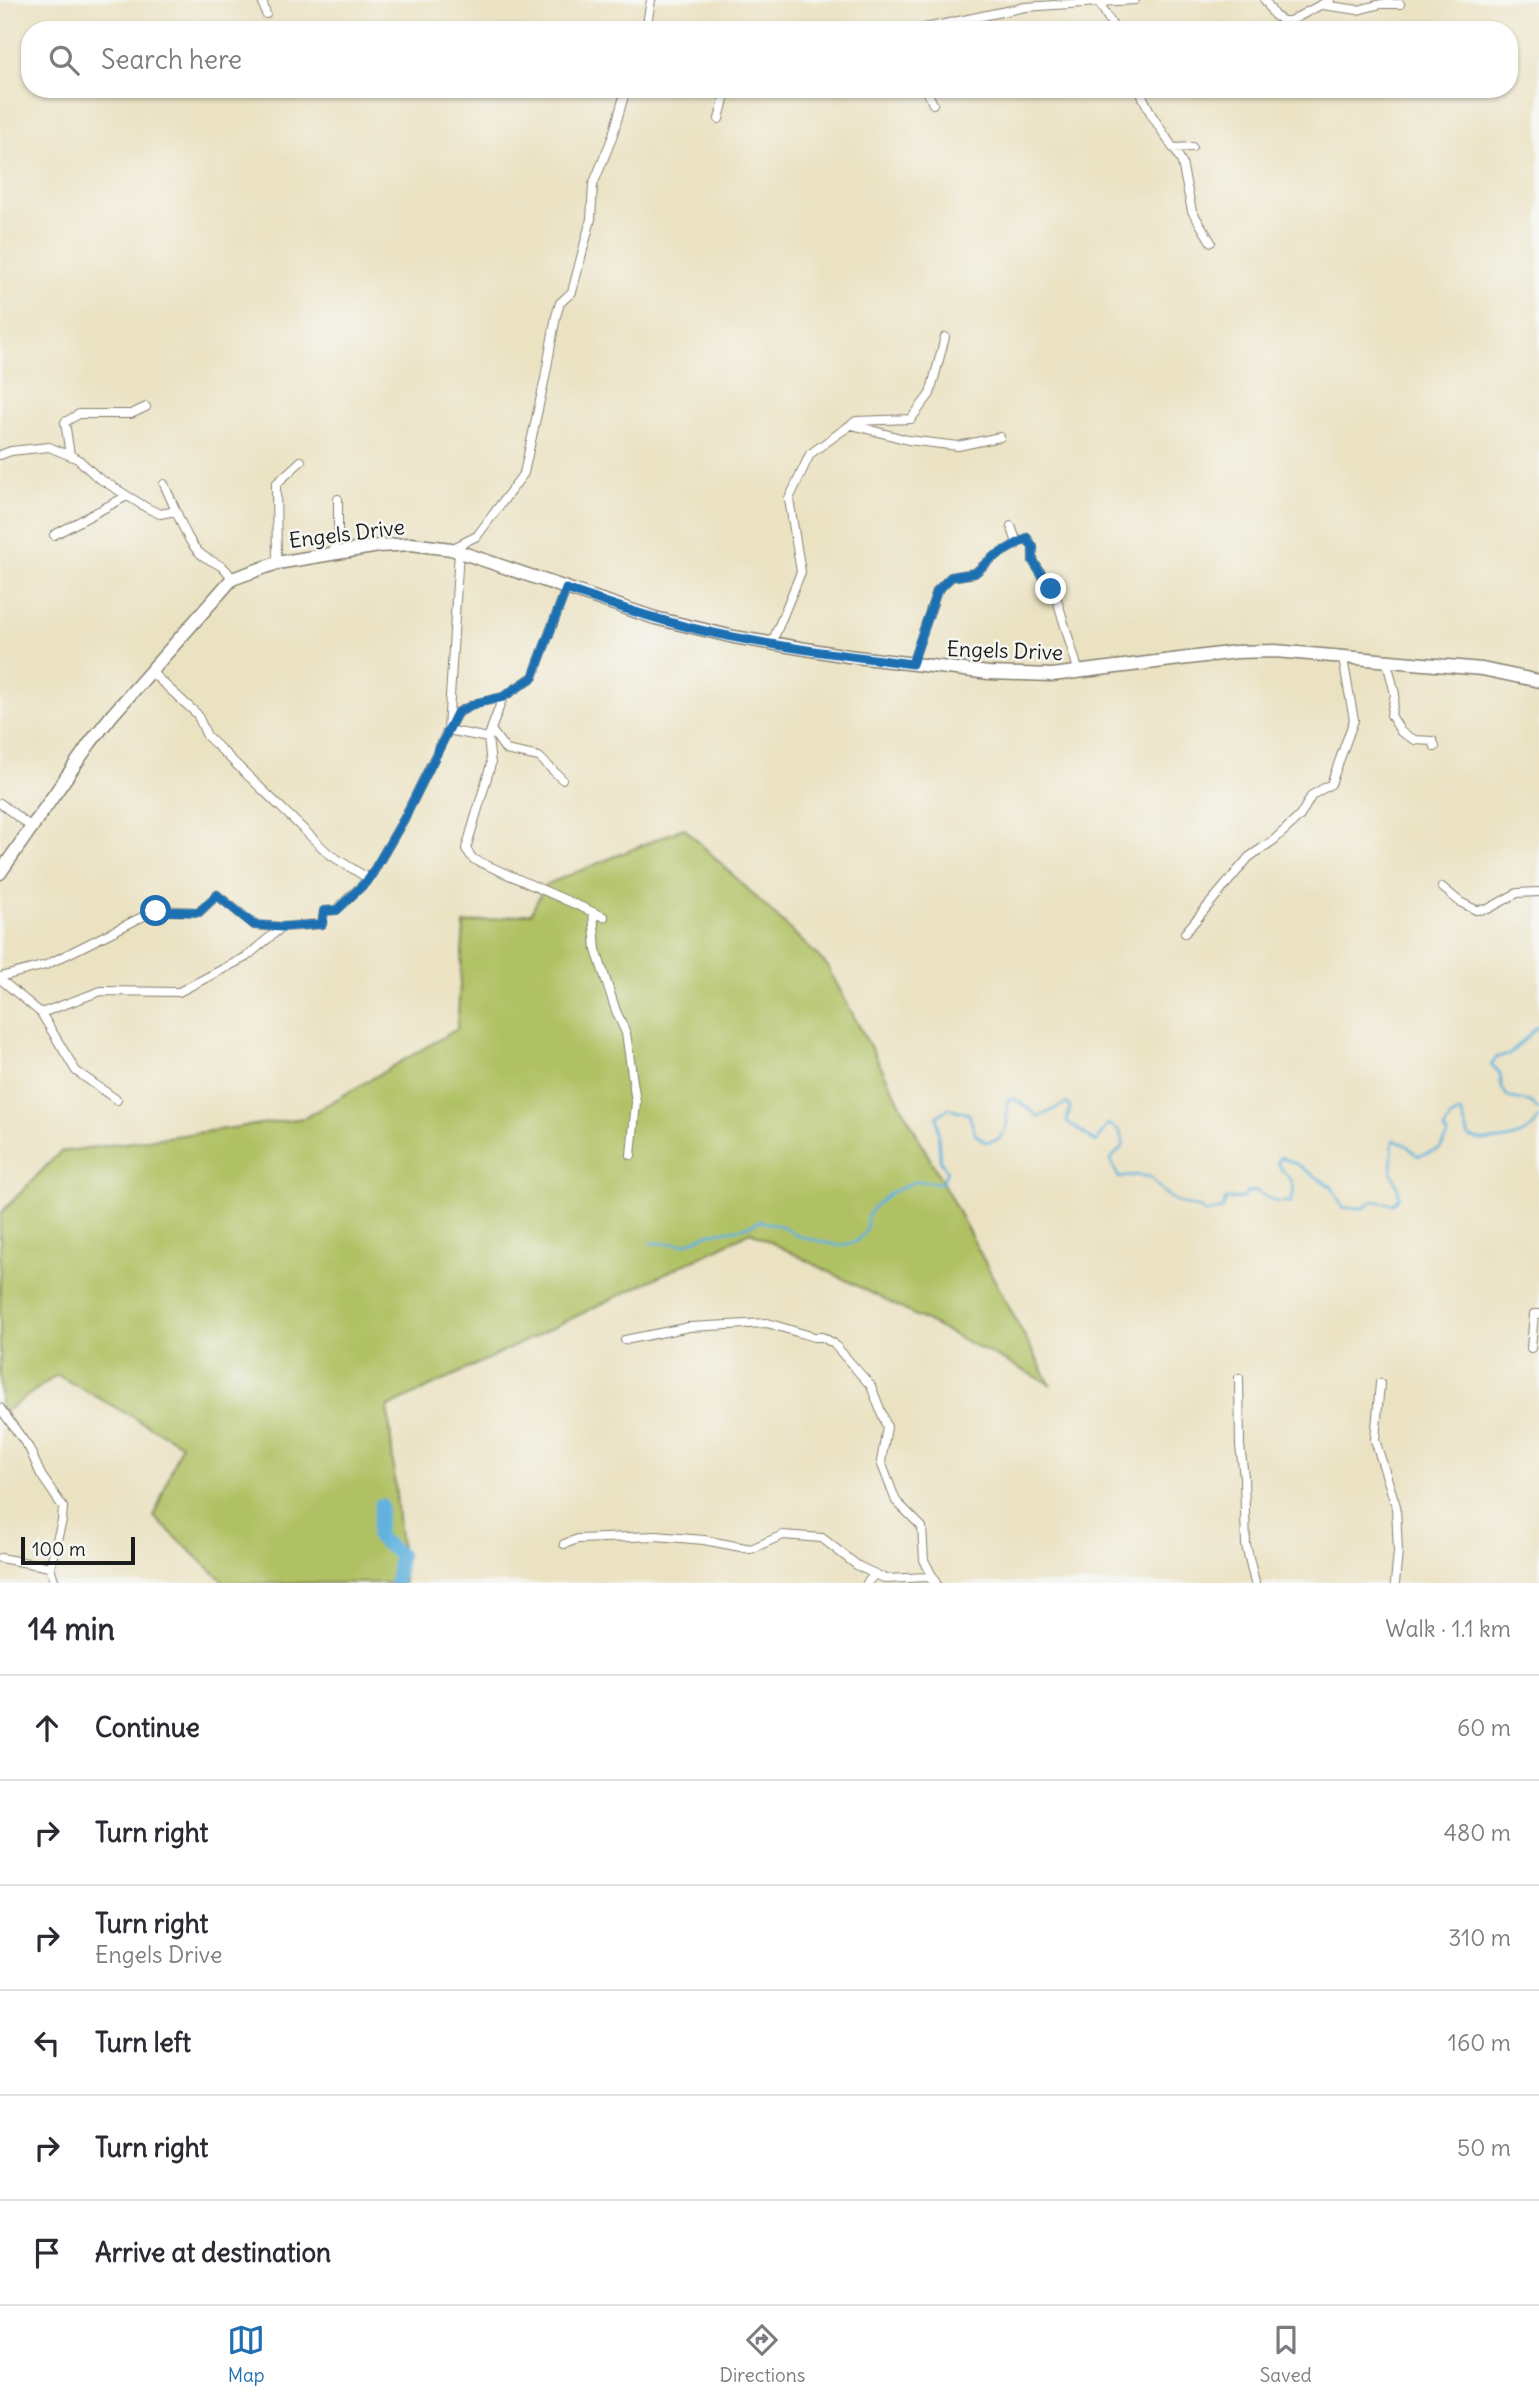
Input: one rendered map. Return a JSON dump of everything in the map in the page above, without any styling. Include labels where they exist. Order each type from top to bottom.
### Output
[{"type":"street","points":[[262,0],[266,14]]},
{"type":"street","points":[[648,21],[651,0]]},
{"type":"street","points":[[959,21],[1025,7],[1081,1],[1135,0]]},
{"type":"street","points":[[1265,0],[1274,15],[1283,21],[1290,21],[1326,3],[1358,10],[1381,4],[1400,4]]},
{"type":"street","points":[[1099,2],[1110,21]]},
{"type":"street","points":[[448,730],[455,550],[477,536],[524,472],[556,316],[560,303],[572,292],[591,219],[593,185],[612,138],[623,98]]},
{"type":"street","points":[[719,119],[723,98]]},
{"type":"street","points":[[930,98],[933,104]]},
{"type":"street","points":[[1143,98],[1182,163],[1192,211],[1211,242]]},
{"type":"street","points":[[1175,149],[1192,147]]},
{"type":"street","points":[[771,645],[801,572],[789,499],[810,454],[856,421],[911,419],[930,394],[945,337]]},
{"type":"street","points":[[70,455],[65,422],[79,414],[131,414],[146,407]]},
{"type":"street","points":[[852,425],[908,440],[958,446],[1000,437]]},
{"type":"street","points":[[0,455],[11,451],[49,447],[78,458],[97,478],[160,514],[176,511]]},
{"type":"street","points":[[277,563],[276,484],[301,461]]},
{"type":"street","points":[[164,484],[183,528],[200,554],[220,564],[232,579]]},
{"type":"street","points":[[54,534],[127,496]]},
{"type":"street","points":[[332,555],[338,533],[338,499]]},
{"type":"street","points":[[1011,526],[1016,540],[1015,546]]},
{"type":"street","points":[[912,664],[937,591],[951,577],[975,573],[992,558],[1027,538],[1033,547],[1033,561],[1053,591],[1079,673]]},
{"type":"street","name":"Engels Drive","points":[[0,873],[90,743],[232,579],[277,563],[379,546],[455,550],[666,621],[771,645],[912,664],[1028,676],[1079,673],[1236,652],[1275,652],[1482,669],[1539,681]]},
{"type":"street","points":[[0,978],[46,965],[156,911],[199,912],[217,895],[254,925],[282,927],[322,924],[324,911],[337,910],[369,879],[404,819],[457,713],[477,703],[503,697],[533,677],[566,589]]},
{"type":"street","points":[[1185,933],[1249,857],[1274,840],[1300,816],[1312,795],[1331,785],[1354,720],[1343,659]]},
{"type":"street","points":[[1387,662],[1395,694],[1391,715],[1401,732],[1415,740],[1433,741],[1435,747]]},
{"type":"street","points":[[150,671],[197,714],[207,736],[329,854],[369,879]]},
{"type":"street","points":[[503,697],[490,734],[491,764],[466,849],[473,859],[604,916]]},
{"type":"street","points":[[448,730],[490,734],[506,750],[539,757],[562,779]]},
{"type":"street","points":[[0,803],[31,827]]},
{"type":"street","points":[[1442,887],[1476,910],[1489,909],[1517,893],[1539,892]]},
{"type":"street","points":[[593,912],[596,950],[626,1033],[636,1102],[631,1155]]},
{"type":"street","points":[[41,1013],[101,991],[179,992],[246,957],[282,927]]},
{"type":"street","points":[[0,978],[41,1013],[76,1071],[117,1100]]},
{"type":"street","points":[[1531,1348],[1534,1314],[1539,1314]]},
{"type":"street","points":[[625,1340],[689,1327],[767,1323],[822,1337],[833,1343],[871,1386],[887,1427],[881,1462],[896,1501],[922,1527],[924,1560],[936,1583]]},
{"type":"street","points":[[1239,1378],[1246,1545],[1255,1583]]},
{"type":"street","points":[[1380,1382],[1375,1440],[1396,1506],[1398,1552],[1395,1583]]},
{"type":"street","points":[[0,1408],[29,1448],[41,1475],[63,1507],[50,1567],[55,1583]]},
{"type":"street","points":[[564,1544],[578,1539],[656,1536],[704,1540],[751,1549],[783,1535],[822,1538],[858,1566],[886,1579],[928,1577],[936,1583]]},
{"type":"street","points":[[0,1558],[50,1567]]},
{"type":"street","points":[[867,1583],[875,1574]]},
{"type":"green space","points":[[684,828],[826,964],[1050,1384],[751,1232],[388,1407],[404,1583],[225,1583],[154,1517],[181,1444],[57,1375],[0,1415],[0,1214],[60,1152],[304,1118],[457,1029],[464,924],[531,913],[545,885]]},
{"type":"waterway","points":[[1539,1025],[1509,1055],[1497,1057],[1491,1065],[1500,1073],[1502,1088],[1508,1097],[1530,1102],[1539,1110]]},
{"type":"waterway","points":[[650,1243],[684,1244],[711,1233],[743,1228],[760,1221],[781,1226],[798,1236],[840,1246],[857,1241],[866,1231],[867,1218],[874,1206],[892,1192],[916,1181],[942,1183],[947,1171],[940,1160],[937,1116],[949,1108],[969,1114],[975,1134],[985,1142],[998,1140],[1007,1124],[1008,1099],[1016,1099],[1039,1117],[1066,1103],[1070,1107],[1067,1122],[1096,1142],[1108,1124],[1119,1130],[1124,1145],[1110,1160],[1119,1178],[1137,1175],[1150,1177],[1172,1199],[1201,1209],[1204,1213],[1222,1209],[1226,1199],[1243,1198],[1248,1192],[1256,1191],[1276,1202],[1291,1202],[1293,1183],[1281,1169],[1278,1163],[1280,1157],[1295,1163],[1332,1187],[1343,1208],[1364,1208],[1374,1201],[1393,1204],[1399,1197],[1391,1170],[1393,1140],[1406,1145],[1418,1156],[1440,1149],[1448,1136],[1444,1130],[1451,1117],[1461,1112],[1469,1137],[1487,1140],[1518,1136],[1539,1118]]},
{"type":"waterway","points":[[381,1505],[377,1537],[400,1555],[396,1583]]},
{"type":"route","points":[[156,911],[199,912],[217,895],[254,925],[282,927],[322,924],[324,911],[337,910],[369,879],[404,819],[457,713],[477,703],[503,697],[533,677],[566,589],[655,618],[715,633],[771,645],[912,664],[937,591],[951,577],[975,573],[992,558],[1027,538],[1033,547],[1033,561],[1051,589]]}]
